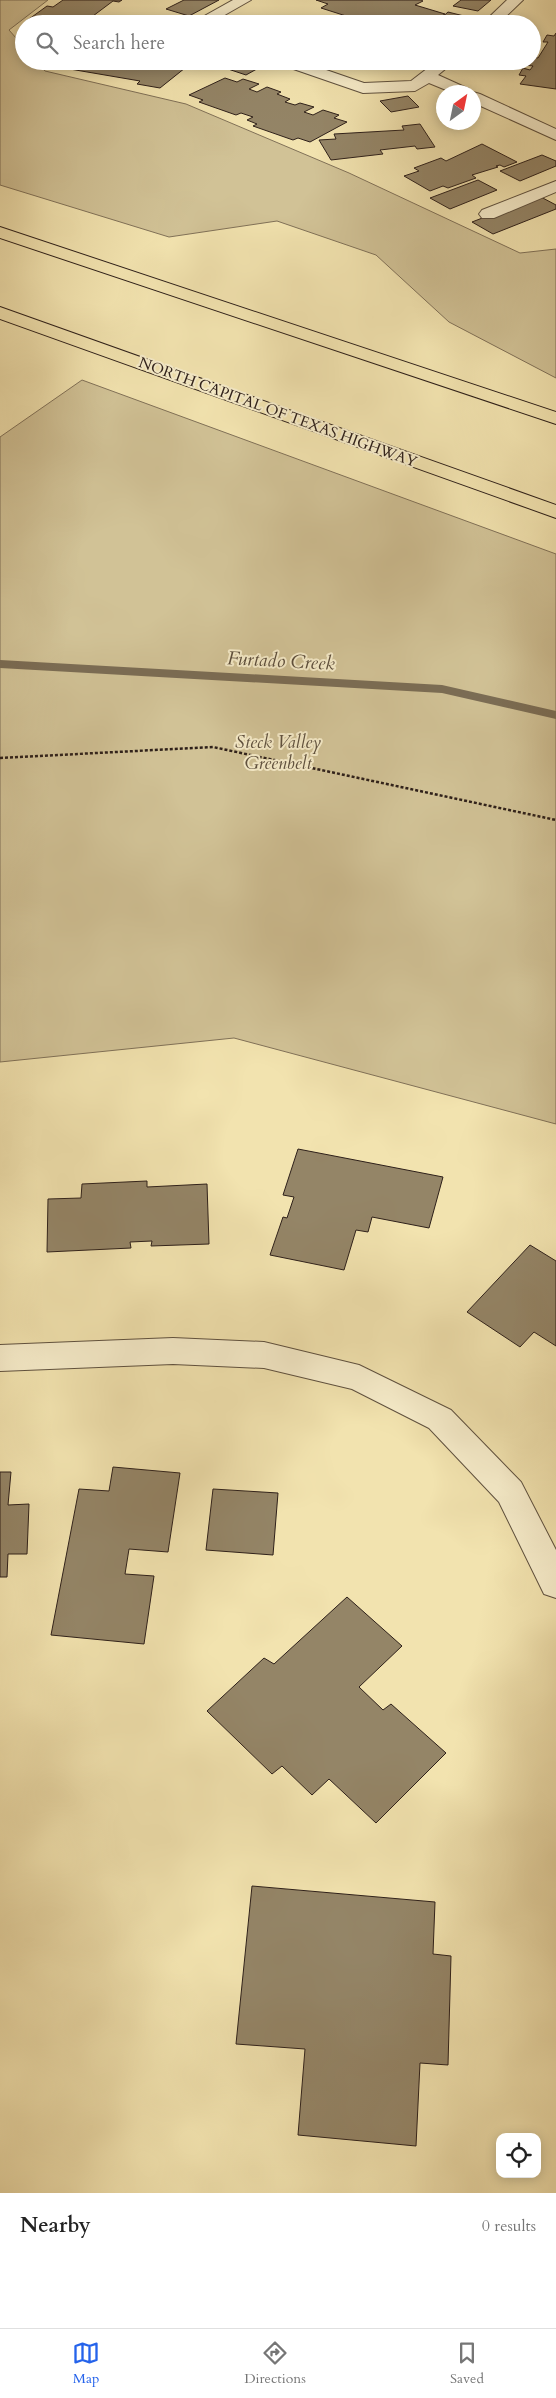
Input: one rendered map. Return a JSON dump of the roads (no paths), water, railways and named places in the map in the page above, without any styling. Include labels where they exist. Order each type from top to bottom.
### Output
[{"type":"highway","points":[[0,232],[556,418]]},
{"type":"highway","name":"NORTH CAPITAL OF TEXAS HIGHWAY","points":[[0,313],[556,512]]},
{"type":"street","points":[[215,15],[244,0]]},
{"type":"street","points":[[499,15],[516,0]]},
{"type":"street","points":[[310,70],[363,88],[415,86],[437,70]]},
{"type":"street","points":[[430,77],[448,85]]},
{"type":"street","points":[[481,100],[556,135]]},
{"type":"street","points":[[488,214],[556,186]]},
{"type":"street","points":[[0,1358],[173,1351],[264,1354],[359,1378],[440,1418],[510,1492],[556,1583]]},
{"type":"waterway","name":"Furtado Creek","points":[[0,664],[442,689],[556,715]]},
{"type":"park label","name":"Steck Valley Greenbelt","points":[[278,752]]}]
